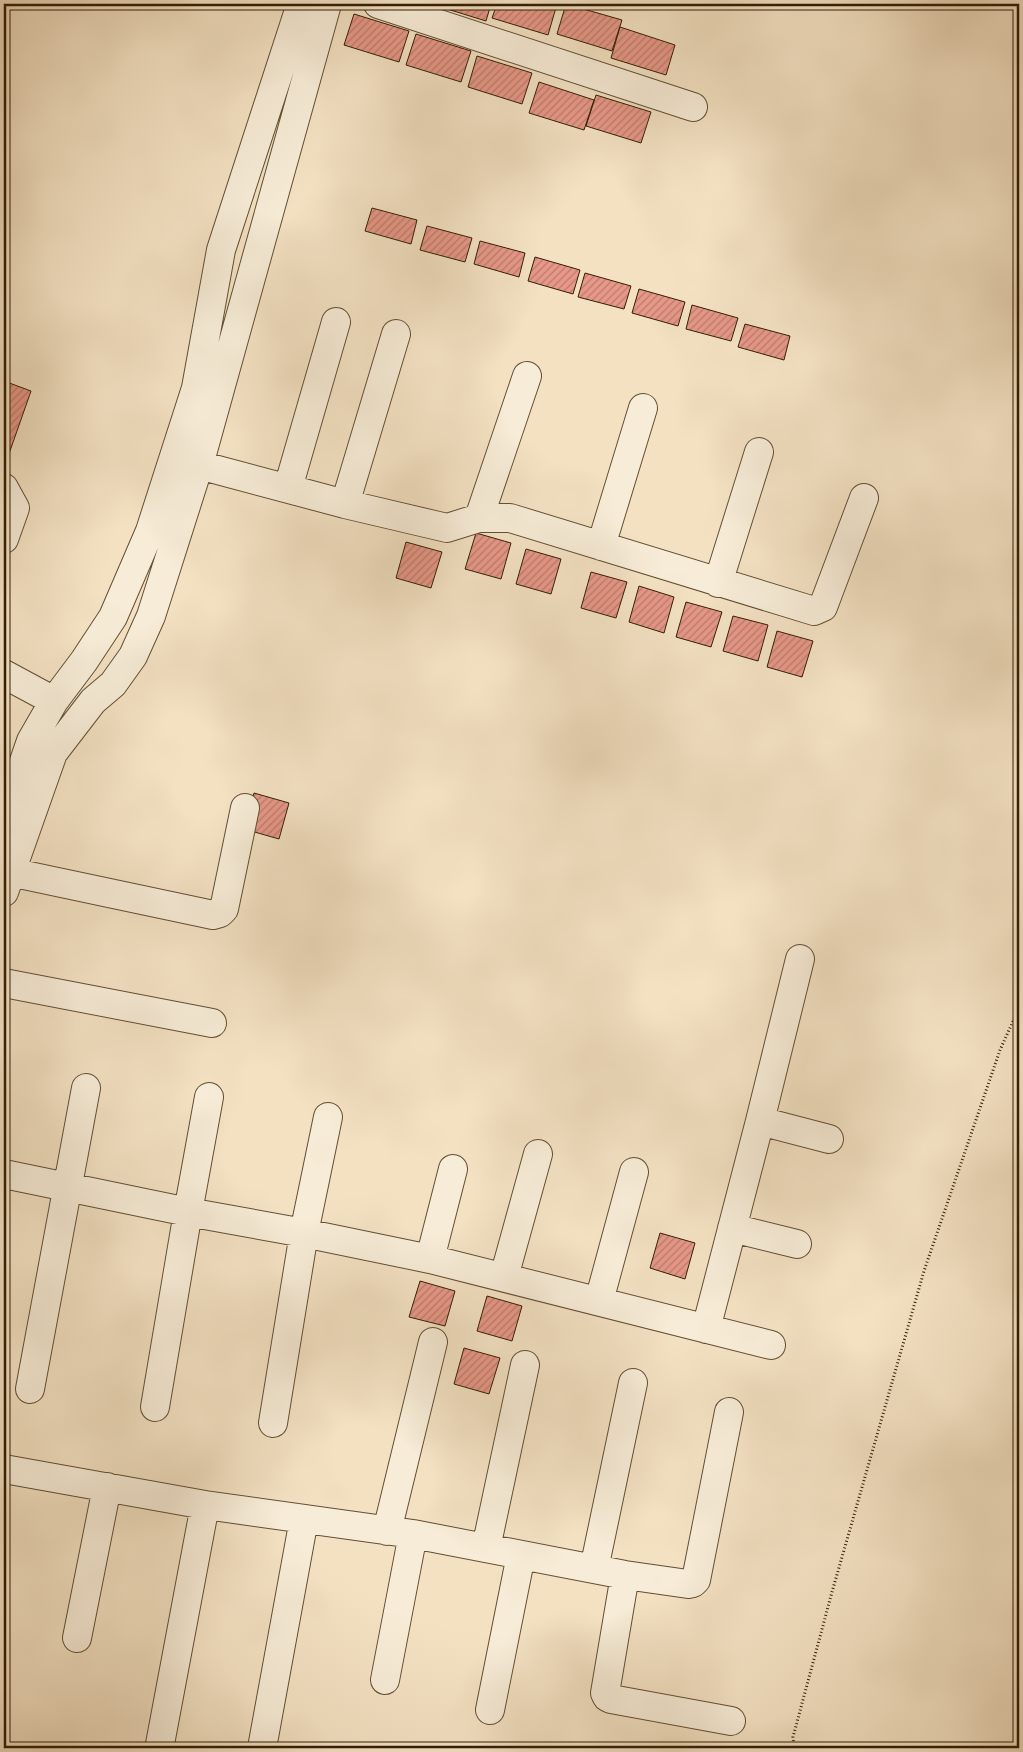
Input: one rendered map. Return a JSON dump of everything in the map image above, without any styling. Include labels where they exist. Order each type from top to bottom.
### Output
[{"type":"street","points":[[4,819],[30,742],[54,702],[113,617],[153,522],[196,388],[221,250],[302,4]]},
{"type":"street","points":[[245,808],[224,909],[220,914],[7,882],[53,753],[93,701],[113,684],[133,656],[151,616],[199,465],[327,4]]},
{"type":"street","points":[[378,4],[693,107]]},
{"type":"street","points":[[288,488],[336,322]]},
{"type":"street","points":[[345,504],[396,334]]},
{"type":"street","points":[[479,518],[527,376]]},
{"type":"street","points":[[601,546],[643,408]]},
{"type":"street","points":[[718,583],[759,452]]},
{"type":"street","points":[[199,465],[345,504],[447,528],[479,518],[510,518],[814,611],[823,607],[864,498]]},
{"type":"street","points":[[4,488],[15,508],[4,539]]},
{"type":"street","points":[[84,660],[141,640]]},
{"type":"street","points":[[4,674],[54,702]]},
{"type":"street","points":[[36,732],[60,743]]},
{"type":"street","points":[[706,1329],[800,959]]},
{"type":"street","points":[[4,983],[212,1023]]},
{"type":"street","points":[[30,1389],[86,1088]]},
{"type":"street","points":[[155,1407],[209,1097]]},
{"type":"street","points":[[273,1423],[304,1232],[328,1117]]},
{"type":"street","points":[[760,1121],[829,1139]]},
{"type":"street","points":[[504,1277],[538,1154]]},
{"type":"street","points":[[430,1259],[453,1169]]},
{"type":"street","points":[[599,1301],[634,1172]]},
{"type":"street","points":[[4,1174],[188,1212],[304,1232],[430,1259],[771,1345]]},
{"type":"street","points":[[732,1228],[797,1244]]},
{"type":"street","points":[[385,1680],[400,1532],[434,1342]]},
{"type":"street","points":[[486,1548],[525,1365]]},
{"type":"street","points":[[594,1568],[633,1382]]},
{"type":"street","points":[[5,1474],[106,1487],[205,1505],[400,1532],[625,1575],[688,1584],[696,1580],[728,1412]]},
{"type":"street","points":[[77,1638],[106,1487]]},
{"type":"street","points":[[160,1744],[205,1505]]},
{"type":"street","points":[[262,1748],[304,1519]]},
{"type":"street","points":[[490,1710],[521,1555]]},
{"type":"street","points":[[625,1575],[606,1693],[607,1697],[611,1700],[731,1720]]},
{"type":"path","points":[[794,1748],[793,1736],[829,1602],[924,1271],[1000,1050],[1019,1008]]},
{"type":"building","points":[[431,4],[491,4],[486,21]]},
{"type":"building","points":[[497,4],[557,4],[548,35],[492,18]]},
{"type":"building","points":[[566,4],[622,20],[612,51],[557,34]]},
{"type":"building","points":[[354,14],[409,31],[399,62],[344,45]]},
{"type":"building","points":[[620,27],[675,45],[666,75],[611,58]]},
{"type":"building","points":[[416,34],[471,51],[461,82],[406,65]]},
{"type":"building","points":[[477,56],[532,73],[522,104],[468,87]]},
{"type":"building","points":[[539,82],[594,100],[584,130],[529,113]]},
{"type":"building","points":[[596,95],[651,112],[641,143],[586,126]]},
{"type":"building","points":[[372,208],[417,220],[411,244],[365,231]]},
{"type":"building","points":[[427,226],[472,238],[465,262],[420,250]]},
{"type":"building","points":[[480,241],[525,253],[519,277],[474,264]]},
{"type":"building","points":[[535,257],[580,270],[573,294],[528,281]]},
{"type":"building","points":[[585,273],[631,286],[624,309],[578,297]]},
{"type":"building","points":[[639,289],[685,302],[678,326],[632,313]]},
{"type":"building","points":[[692,305],[738,318],[731,341],[686,329]]},
{"type":"building","points":[[745,324],[790,336],[784,360],[738,347]]},
{"type":"building","points":[[4,381],[31,391],[4,468]]},
{"type":"building","points":[[476,533],[511,543],[501,579],[465,569]]},
{"type":"building","points":[[406,542],[442,552],[431,588],[396,578]]},
{"type":"building","points":[[526,549],[561,559],[551,594],[516,584]]},
{"type":"building","points":[[591,572],[627,582],[616,618],[581,608]]},
{"type":"building","points":[[639,586],[674,597],[664,633],[629,622]]},
{"type":"building","points":[[686,602],[722,612],[711,647],[676,637]]},
{"type":"building","points":[[733,616],[768,625],[758,661],[723,651]]},
{"type":"building","points":[[777,631],[813,641],[802,677],[767,667]]},
{"type":"building","points":[[254,793],[289,803],[279,839],[244,829]]},
{"type":"building","points":[[660,1233],[695,1243],[685,1279],[650,1268]]},
{"type":"building","points":[[420,1281],[455,1291],[445,1326],[409,1317]]},
{"type":"building","points":[[487,1296],[522,1306],[512,1341],[477,1331]]},
{"type":"building","points":[[464,1348],[500,1358],[489,1394],[454,1384]]}]
